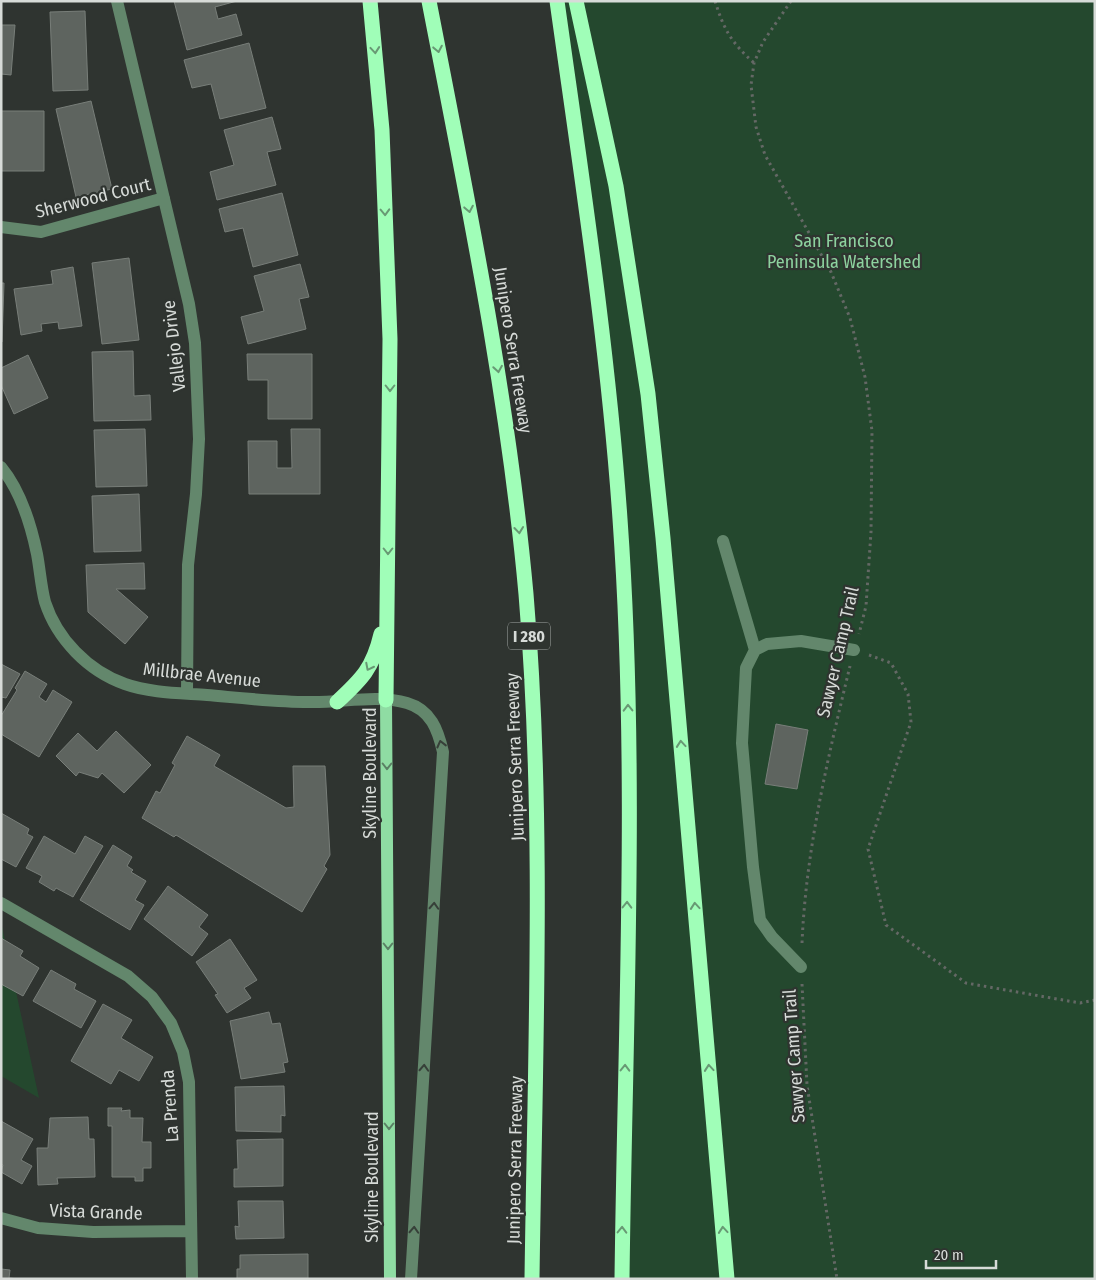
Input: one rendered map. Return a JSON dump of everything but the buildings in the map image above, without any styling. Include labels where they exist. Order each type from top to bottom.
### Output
[{"type":"highway","points":[[370,1],[382,130],[390,339],[386,700]]},
{"type":"highway","name":"Junipero Serra Freeway","points":[[429,1],[494,343],[509,446],[527,610],[535,746],[538,848],[532,1279]]},
{"type":"highway","points":[[557,1],[606,366],[624,580],[629,777],[622,1279]]},
{"type":"highway","points":[[576,1],[616,186],[648,394],[663,538],[727,1279]]},
{"type":"highway","points":[[337,702],[364,677],[377,651],[388,604]]},
{"type":"main road","name":"Skyline Boulevard","points":[[386,700],[390,1279]]},
{"type":"street","name":"Vallejo Drive","points":[[117,1],[189,304],[195,343],[199,439],[196,494],[188,565],[187,693]]},
{"type":"street","name":"Sherwood Court","points":[[1,227],[41,232],[164,198]]},
{"type":"street","name":"Millbrae Avenue","points":[[1,467],[7,475],[25,512],[36,552],[45,602],[62,636],[76,654],[94,667],[125,684],[187,693],[309,702],[386,700]]},
{"type":"street","points":[[723,541],[755,650]]},
{"type":"street","points":[[801,967],[772,938],[760,920],[752,867],[742,743],[746,668],[755,650],[767,644],[801,641],[854,650]]},
{"type":"street","name":"Skyline Boulevard","points":[[386,700],[408,703],[427,714],[437,728],[443,752],[412,1279]]},
{"type":"street","name":"La Prenda","points":[[1,903],[128,976],[152,997],[171,1023],[183,1052],[189,1082],[192,1279]]},
{"type":"street","name":"Vista Grande","points":[[1,1218],[38,1228],[93,1232],[191,1231]]},
{"type":"path","points":[[715,1],[723,27],[733,44],[754,63]]},
{"type":"path","name":"Sawyer Camp Trail","points":[[791,1],[776,20],[754,63],[751,85],[756,127],[765,155],[831,272],[850,318],[866,376],[872,431],[871,532],[866,606],[831,745],[814,838],[804,908],[801,967],[806,1085],[837,1279]]},
{"type":"path","points":[[854,650],[891,663],[908,694],[911,722],[868,849],[886,925],[966,983],[1080,1003],[1095,1000]]},
{"type":"green space","name":"San Francisco Peninsula Watershed","points":[[557,1],[1095,1],[1095,1279],[622,1279],[623,571]]},
{"type":"green space","points":[[1,922],[39,1098],[1,1076]]}]
